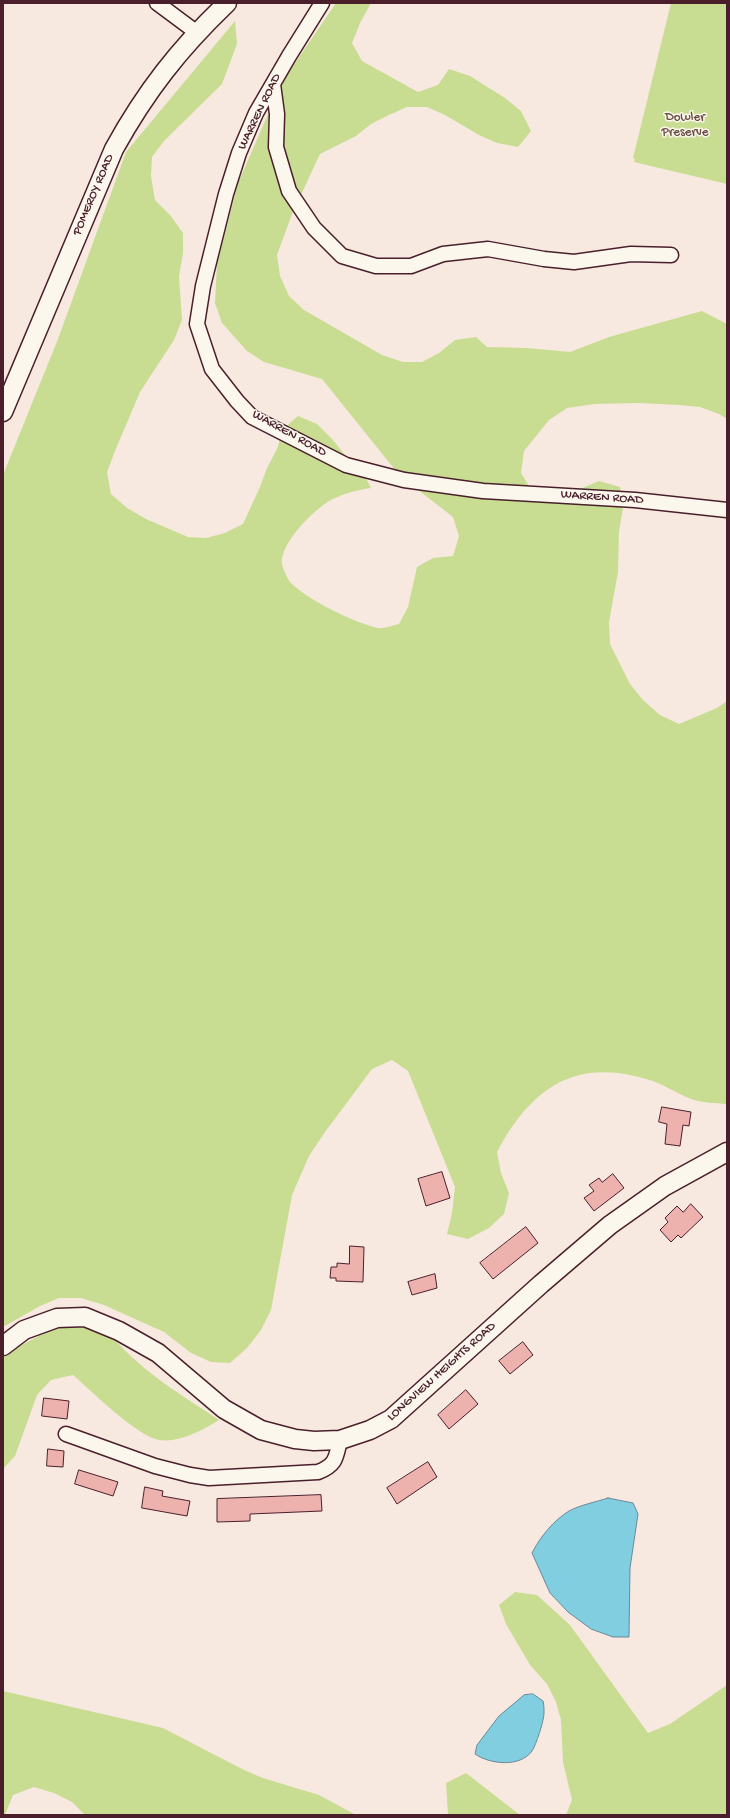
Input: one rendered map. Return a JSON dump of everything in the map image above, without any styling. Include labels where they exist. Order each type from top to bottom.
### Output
[{"type":"street","points":[[157,3],[196,32]]},
{"type":"street","name":"POMEROY ROAD","points":[[3,412],[114,149],[144,98],[196,32],[227,3]]},
{"type":"street","name":"WARREN ROAD","points":[[322,3],[256,113],[226,194],[203,286],[197,324],[212,369],[237,401],[252,417],[346,465],[404,480],[483,491],[635,500],[727,510]]},
{"type":"street","points":[[273,84],[277,114],[276,147],[289,191],[314,228],[342,256],[376,266],[411,266],[443,254],[488,248],[544,259],[574,262],[631,254],[671,255]]},
{"type":"street","name":"LONGVIEW HEIGHTS ROAD","points":[[3,1346],[24,1330],[37,1325],[57,1318],[85,1317],[119,1331],[158,1353],[224,1409],[261,1430],[295,1439],[314,1441],[340,1440],[370,1430],[391,1419],[610,1225],[655,1192],[685,1173],[727,1152]]},
{"type":"street","points":[[66,1434],[155,1466],[209,1478],[318,1472],[332,1465],[336,1458],[340,1440]]},
{"type":"green space","points":[[336,3],[371,3],[360,23],[352,43],[362,61],[418,92],[438,85],[449,69],[470,76],[505,98],[521,111],[531,131],[518,147],[497,143],[427,107],[407,107],[371,124],[356,136],[320,154],[292,214],[277,255],[280,276],[289,296],[304,310],[382,355],[403,362],[422,362],[439,353],[455,340],[476,337],[487,347],[527,348],[570,352],[609,337],[702,311],[727,324],[727,419],[719,414],[700,407],[679,405],[638,403],[595,404],[567,408],[549,420],[524,451],[521,473],[532,491],[552,501],[599,481],[620,487],[623,508],[619,531],[618,572],[609,622],[610,644],[630,684],[643,700],[660,715],[679,724],[717,708],[727,701],[727,1104],[709,1103],[695,1100],[653,1081],[626,1074],[601,1072],[579,1075],[560,1082],[542,1094],[525,1110],[497,1152],[501,1173],[509,1193],[504,1214],[489,1228],[468,1239],[447,1234],[452,1213],[455,1187],[408,1071],[392,1060],[372,1069],[309,1156],[292,1195],[271,1310],[261,1330],[247,1348],[230,1363],[211,1362],[191,1353],[164,1332],[104,1305],[81,1298],[59,1298],[40,1306],[3,1327],[3,475],[58,339],[126,152],[235,21],[237,44],[222,84],[164,141],[152,157],[151,176],[155,200],[170,215],[183,233],[183,253],[179,276],[182,320],[174,340],[140,392],[115,451],[107,472],[111,494],[127,508],[146,519],[188,537],[206,538],[225,533],[243,524],[267,468],[277,449],[283,429],[298,416],[317,424],[345,455],[361,469],[371,488],[352,492],[333,499],[317,510],[292,537],[286,547],[282,564],[291,583],[308,596],[332,610],[358,622],[378,628],[399,624],[408,607],[417,567],[433,558],[453,556],[459,536],[453,517],[400,476],[322,379],[264,362],[247,351],[222,323],[215,303],[217,264],[238,183],[282,82]]},
{"type":"green space","name":"Dowler Preserve","points":[[671,3],[727,3],[727,184],[634,162],[635,159],[633,158]]},
{"type":"green space","points":[[62,1324],[89,1328],[109,1336],[154,1376],[219,1420],[198,1432],[183,1438],[175,1440],[159,1440],[150,1437],[127,1422],[102,1402],[73,1375],[51,1380],[37,1395],[15,1456],[3,1469],[3,1358],[10,1351]]},
{"type":"green space","points":[[515,1592],[537,1595],[570,1625],[648,1733],[670,1724],[727,1685],[727,1815],[566,1815],[572,1800],[563,1762],[561,1720],[556,1702],[547,1684],[530,1665],[506,1624],[499,1605]]},
{"type":"green space","points":[[3,1691],[163,1728],[244,1770],[263,1778],[319,1795],[356,1815],[85,1815],[72,1802],[54,1793],[34,1787],[13,1795],[5,1815],[3,1815]]},
{"type":"green space","points":[[466,1773],[520,1815],[448,1815],[446,1783]]},
{"type":"water","points":[[608,1498],[633,1503],[638,1514],[630,1568],[629,1637],[613,1637],[591,1629],[568,1612],[550,1593],[532,1553],[548,1529],[563,1515],[578,1507]]},
{"type":"water","points":[[533,1694],[543,1701],[544,1713],[540,1733],[532,1751],[520,1760],[504,1763],[488,1760],[475,1754],[477,1745],[499,1716],[524,1695]]},
{"type":"building","points":[[662,1107],[691,1112],[689,1126],[683,1125],[680,1146],[665,1144],[667,1124],[659,1122]]},
{"type":"building","points":[[442,1172],[450,1198],[426,1206],[418,1179]]},
{"type":"building","points":[[613,1174],[624,1188],[594,1211],[584,1198],[594,1191],[589,1185],[599,1178],[602,1182]]},
{"type":"building","points":[[691,1204],[703,1217],[681,1238],[678,1235],[671,1242],[660,1230],[668,1222],[665,1218],[677,1206],[683,1212]]},
{"type":"building","points":[[526,1227],[538,1243],[493,1279],[480,1263]]},
{"type":"building","points":[[350,1246],[364,1247],[363,1282],[336,1281],[336,1278],[330,1278],[331,1267],[337,1267],[337,1263],[349,1264]]},
{"type":"building","points":[[435,1274],[437,1288],[412,1295],[408,1282]]},
{"type":"building","points":[[523,1342],[533,1355],[510,1374],[499,1361]]},
{"type":"building","points":[[466,1390],[478,1404],[449,1429],[438,1415]]},
{"type":"building","points":[[44,1398],[69,1401],[67,1419],[42,1416]]},
{"type":"building","points":[[48,1449],[64,1451],[63,1467],[47,1466]]},
{"type":"building","points":[[428,1462],[437,1477],[397,1504],[387,1488]]},
{"type":"building","points":[[79,1470],[118,1482],[113,1496],[75,1484]]},
{"type":"building","points":[[145,1487],[163,1491],[162,1496],[190,1501],[187,1516],[142,1508]]},
{"type":"building","points":[[321,1495],[322,1511],[250,1514],[250,1521],[217,1522],[217,1499]]}]
